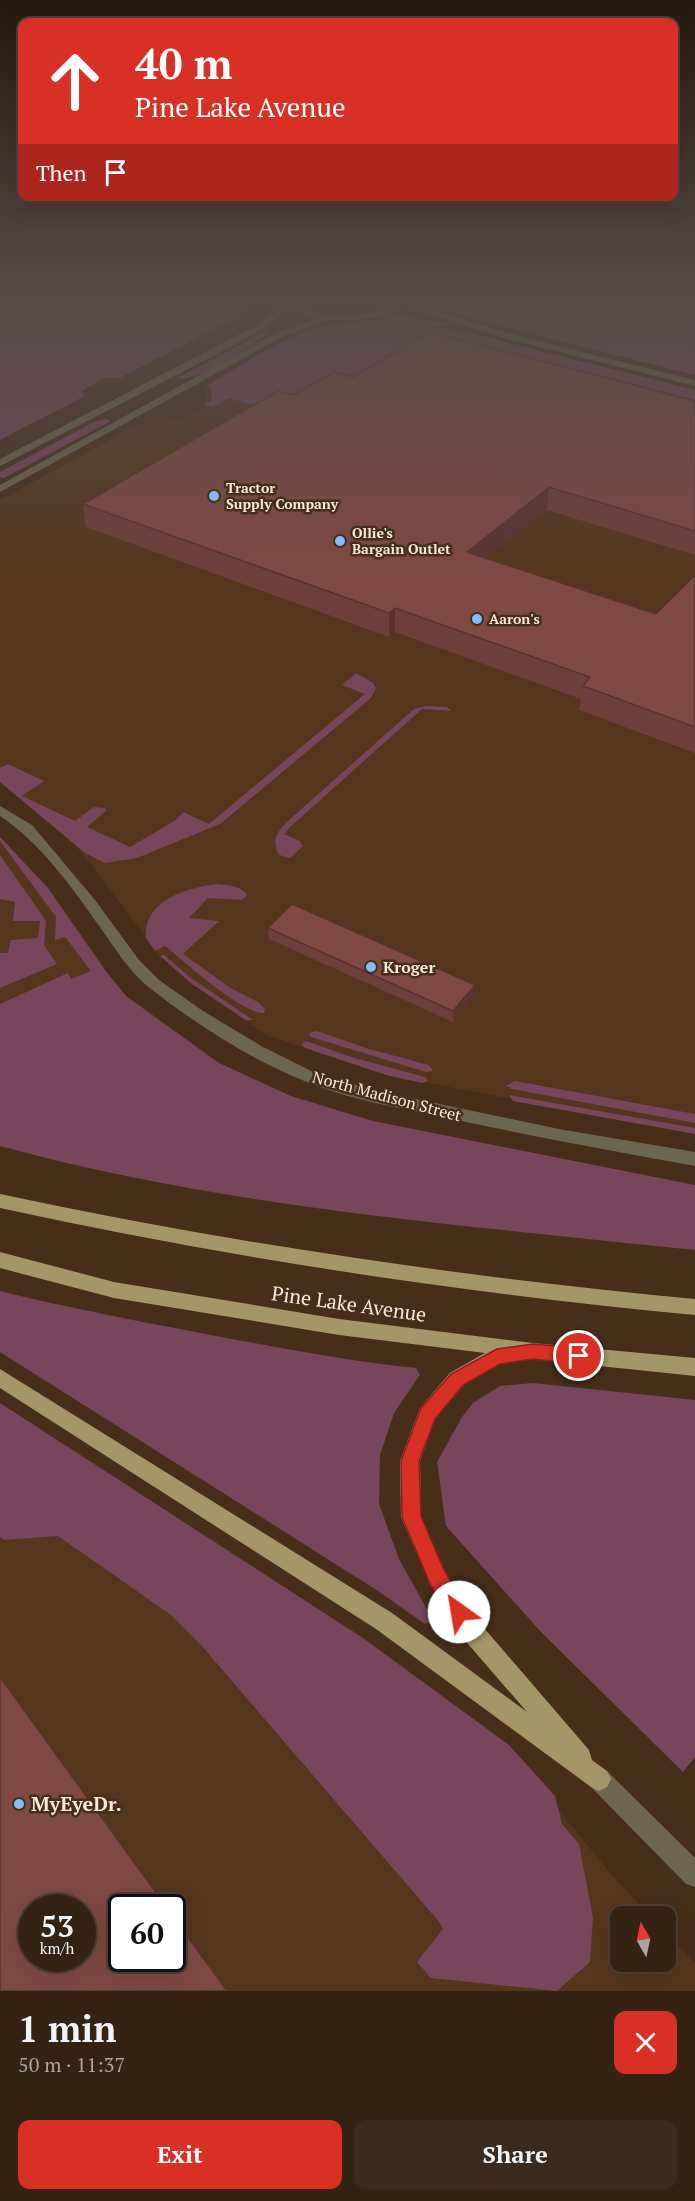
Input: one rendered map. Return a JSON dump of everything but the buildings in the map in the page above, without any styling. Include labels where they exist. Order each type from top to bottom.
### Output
[{"type":"main road","points":[[0,1201],[128,1230],[345,1265],[578,1297],[695,1307]]},
{"type":"main road","name":"Pine Lake Avenue","points":[[0,1260],[114,1290],[339,1327],[533,1351],[695,1367]]},
{"type":"main road","points":[[533,1351],[497,1356],[457,1379],[428,1414],[410,1461],[411,1517],[437,1577],[470,1629],[599,1779]]},
{"type":"main road","points":[[0,1378],[384,1621],[599,1779]]},
{"type":"street","points":[[0,463],[132,394],[159,403]]},
{"type":"street","points":[[0,489],[175,394]]},
{"type":"street","name":"North Madison Street","points":[[0,810],[27,828],[58,862],[134,964],[154,984],[198,1015],[257,1051],[308,1076],[373,1096],[538,1131],[695,1159]]},
{"type":"street","points":[[599,1779],[695,1875]]},
{"type":"shaded area","points":[[0,394],[83,394],[85,396],[0,440]]},
{"type":"shaded area","points":[[206,394],[695,394],[695,1134],[386,1075],[266,1035],[192,984],[160,956],[79,849],[30,805],[0,782],[0,500],[140,424],[169,423],[204,408]]},
{"type":"shaded area","points":[[212,394],[308,394],[277,412],[229,398],[213,407],[203,405],[211,401]]},
{"type":"shaded area","points":[[672,394],[695,394],[695,400]]},
{"type":"shaded area","points":[[106,419],[111,421],[4,478],[0,477],[0,472],[94,422]]},
{"type":"shaded area","points":[[356,673],[373,683],[376,688],[371,698],[220,824],[137,858],[105,863],[85,853],[0,782],[0,768],[8,764],[44,781],[22,796],[75,821],[94,807],[105,808],[106,811],[87,827],[130,847],[176,820],[183,812],[209,824],[365,694],[342,685]]},
{"type":"shaded area","points":[[426,706],[447,707],[451,711],[422,709],[289,828],[284,834],[300,841],[303,846],[290,858],[279,855],[275,840],[281,828],[414,709]]},
{"type":"shaded area","points":[[0,837],[48,888],[105,970],[0,1034]]},
{"type":"shaded area","points":[[0,837],[48,888],[105,970],[126,996],[219,1063],[291,1096],[373,1121],[695,1185],[695,1250],[345,1212],[258,1200],[85,1167],[0,1146],[0,1004],[68,973],[71,979],[91,971],[65,937],[55,940],[56,917],[0,841]]},
{"type":"shaded area","points":[[0,855],[46,921],[44,945],[57,964],[0,988],[0,953],[8,953],[11,940],[38,938],[40,921],[13,921],[15,902],[0,899]]},
{"type":"shaded area","points":[[217,884],[238,888],[247,895],[242,900],[208,898],[189,918],[219,921],[183,954],[232,989],[258,1002],[265,1009],[264,1013],[254,1011],[228,996],[165,946],[155,951],[146,938],[147,925],[159,905],[181,893]]},
{"type":"shaded area","points":[[164,955],[191,978],[253,1020],[246,1020],[192,984],[160,956]]},
{"type":"shaded area","points":[[317,1031],[369,1049],[429,1065],[433,1071],[426,1072],[311,1037],[309,1033]]},
{"type":"shaded area","points":[[306,1041],[351,1057],[425,1077],[428,1081],[422,1083],[386,1075],[305,1048],[302,1044]]},
{"type":"shaded area","points":[[515,1081],[695,1114],[695,1123],[506,1086]]},
{"type":"shaded area","points":[[509,1095],[695,1128],[695,1134],[513,1101]]},
{"type":"shaded area","points":[[0,1291],[87,1311],[232,1339],[347,1359],[416,1368],[420,1375],[394,1413],[380,1455],[379,1504],[399,1559],[429,1613],[431,1621],[425,1624],[375,1589],[0,1352]]},
{"type":"shaded area","points":[[533,1383],[695,1400],[695,1757],[683,1772],[541,1632],[446,1526],[437,1462],[462,1417],[473,1403],[500,1386]]},
{"type":"shaded area","points":[[0,1403],[363,1638],[509,1745],[555,1796],[562,1824],[579,1844],[593,1918],[590,1962],[557,1991],[431,1978],[417,1962],[443,1929],[440,1923],[201,1645],[171,1615],[58,1536],[4,1540],[0,1537]]},
{"type":"shaded area","points":[[0,1408],[522,1765],[611,1874],[641,1906],[610,1906],[610,1972],[676,1972],[676,1943],[695,1963],[695,1991],[0,1991]]},
{"type":"place","name":"Tractor Supply Company","points":[[214,496]]},
{"type":"place","name":"Ollie's Bargain Outlet","points":[[340,541]]},
{"type":"place","name":"Aaron's","points":[[477,619]]},
{"type":"place","name":"Kroger","points":[[371,967]]},
{"type":"place","name":"MyEyeDr.","points":[[19,1804]]},
{"type":"route","points":[[459,1612],[437,1577],[411,1517],[410,1461],[428,1414],[457,1379],[497,1356],[533,1351],[579,1356]]}]
